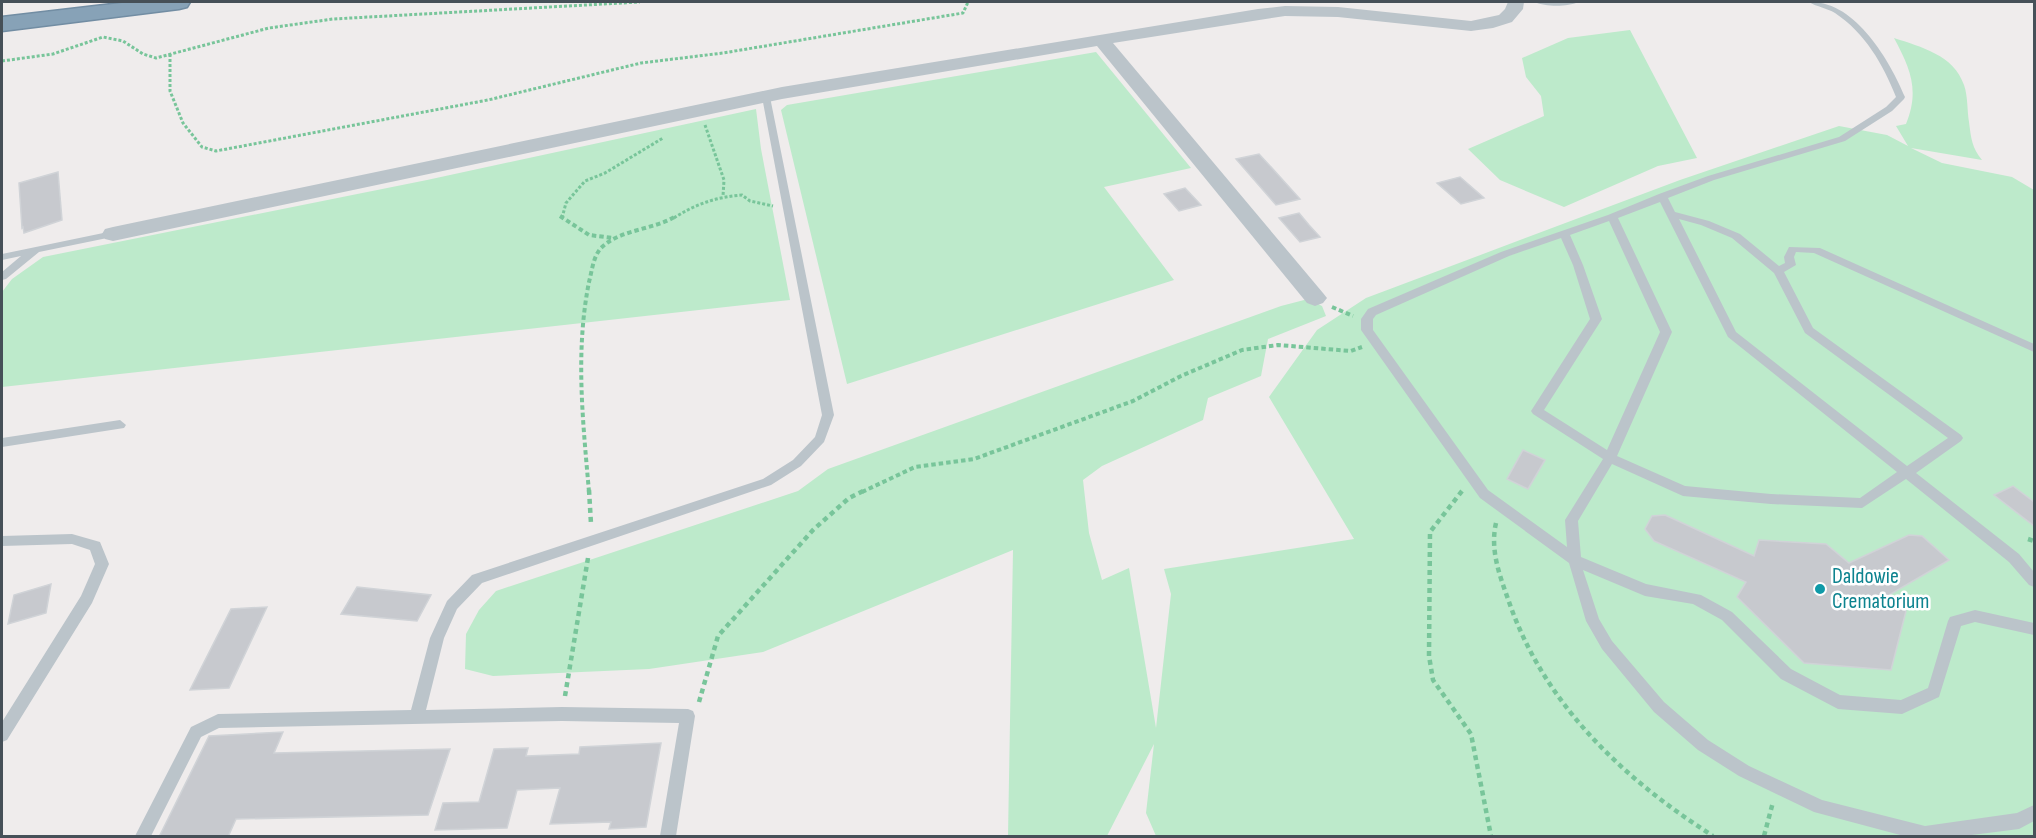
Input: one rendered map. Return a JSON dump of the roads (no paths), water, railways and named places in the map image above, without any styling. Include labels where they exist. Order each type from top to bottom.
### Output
[{"type":"highway","points":[[2,14],[92,2]]},
{"type":"highway","points":[[2,24],[179,2]]},
{"type":"street","points":[[113,234],[766,97],[1276,11],[1330,11],[1449,25],[1488,24],[1500,21],[1513,13],[1516,2]]},
{"type":"street","points":[[1101,40],[1316,298]]},
{"type":"lane","points":[[1539,2],[1574,2]]},
{"type":"lane","points":[[1813,2],[1838,10],[1864,34],[1890,69],[1901,97],[1889,109],[1842,139],[1711,178],[1612,217],[1505,254],[1372,312],[1367,323],[1367,330],[1484,494],[1575,560],[1645,590],[1696,599],[1727,616],[1786,674],[1838,702],[1902,707],[1934,692],[1955,621],[1975,616],[2034,629]]},
{"type":"lane","points":[[417,717],[437,638],[452,604],[477,579],[767,482],[797,463],[820,439],[828,415],[766,97]]},
{"type":"lane","points":[[1662,196],[1732,334],[2014,558],[2034,581]]},
{"type":"lane","points":[[1564,234],[1578,265],[1596,319],[1537,411],[1610,458],[1683,490],[1771,499],[1862,503],[1957,438],[1809,330],[1778,271],[1736,236],[1705,223],[1671,214]]},
{"type":"lane","points":[[1612,217],[1666,332],[1610,458],[1570,520],[1575,560],[1593,621],[1607,645],[1659,707],[1703,745],[1744,771],[1820,807],[1925,834],[2019,821],[2034,813]]},
{"type":"lane","points":[[2,257],[113,234]]},
{"type":"lane","points":[[2,277],[36,249]]},
{"type":"lane","points":[[1778,271],[1791,265],[1789,257],[1793,249],[1816,250],[2034,348]]},
{"type":"lane","points":[[2,443],[120,425]]},
{"type":"lane","points":[[2,541],[72,539],[95,546],[102,564],[87,599],[2,735]]},
{"type":"lane","points":[[143,837],[196,732],[218,721],[562,714],[688,716],[668,837]]},
{"type":"place","name":"Daldowie Crematorium","points":[[1820,589]]}]
